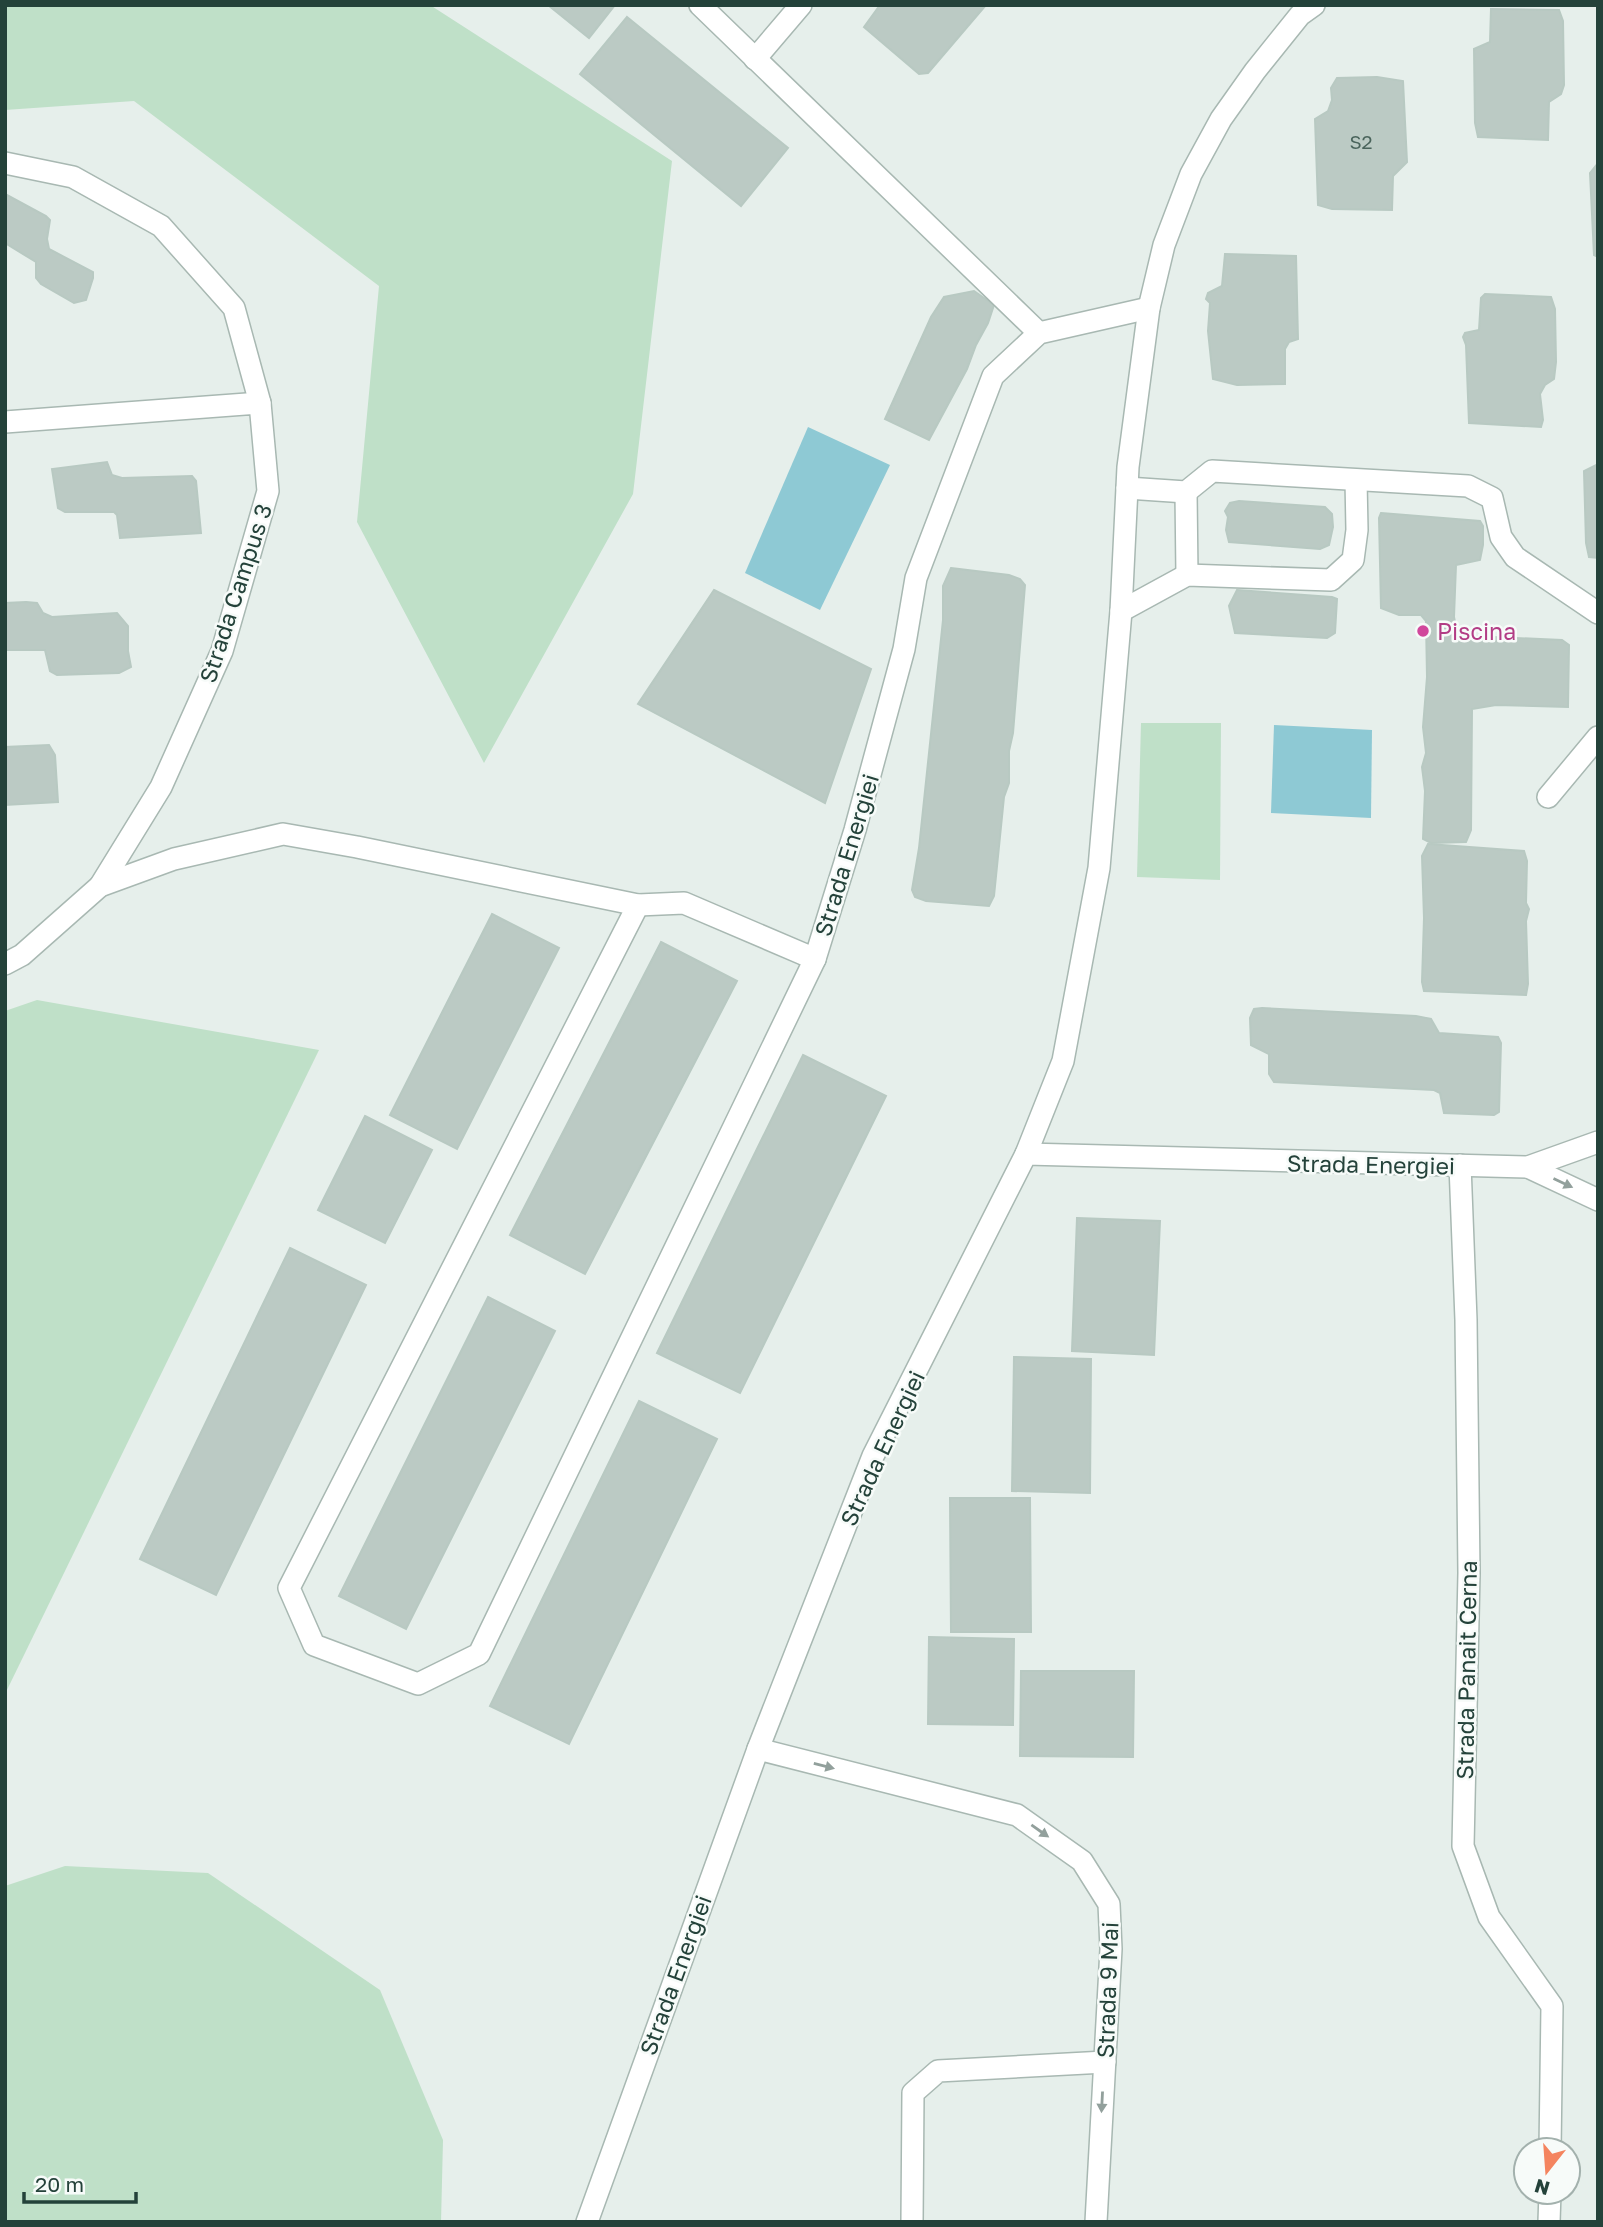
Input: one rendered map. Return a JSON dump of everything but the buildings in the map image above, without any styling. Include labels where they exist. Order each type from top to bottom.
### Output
[{"type":"street","points":[[700,5],[1039,333],[1149,308]]},
{"type":"street","points":[[755,58],[801,5]]},
{"type":"street","points":[[1026,1154],[1063,1061],[1099,868],[1137,388],[1149,308],[1164,245],[1191,174],[1221,119],[1300,15],[1314,5]]},
{"type":"street","points":[[5,163],[73,177],[161,226],[234,308],[260,403],[5,422]]},
{"type":"street","name":"Strada Energiei","points":[[5,964],[22,955],[100,886],[174,859],[283,834],[638,905],[684,903],[815,959],[855,830],[904,649],[916,578],[993,376],[1039,333]]},
{"type":"street","name":"Strada Campus 3","points":[[100,886],[160,787],[222,651],[268,491],[260,403]]},
{"type":"street","points":[[1127,488],[1186,492],[1212,471],[1468,486],[1492,498],[1501,537],[1515,557],[1598,613]]},
{"type":"street","points":[[1121,611],[1187,575],[1331,580],[1353,560],[1357,530],[1356,480]]},
{"type":"street","points":[[1186,492],[1187,575]]},
{"type":"street","points":[[1548,797],[1598,737]]},
{"type":"street","points":[[638,905],[289,1588],[314,1645],[418,1684],[479,1654],[815,959]]},
{"type":"street","name":"Strada Energiei","points":[[587,2222],[758,1749],[873,1456],[1026,1154],[1528,1167],[1598,1142]]},
{"type":"street","name":"Strada Panait Cerna","points":[[1460,1165],[1466,1320],[1469,1573],[1463,1846],[1489,1917],[1552,2006],[1550,2136]]},
{"type":"street","name":"Strada Energiei","points":[[1528,1167],[1598,1200]]},
{"type":"street","name":"Strada 9 Mai","points":[[758,1749],[1017,1815],[1082,1861],[1110,1904],[1111,1949],[1096,2222]]},
{"type":"street","points":[[912,2222],[913,2093],[938,2071],[1105,2062]]},
{"type":"green space","points":[[5,5],[430,5],[672,161],[633,494],[484,763],[357,522],[379,286],[134,101],[5,110]]},
{"type":"green space","points":[[1141,723],[1221,723],[1220,880],[1137,877]]},
{"type":"green space","points":[[37,1000],[319,1050],[5,1694],[5,1011]]},
{"type":"green space","points":[[65,1866],[208,1873],[380,1990],[443,2140],[441,2222],[5,2222],[5,1886]]},
{"type":"water","points":[[808,427],[890,465],[820,610],[745,573]]},
{"type":"water","points":[[1274,725],[1372,730],[1371,818],[1271,813]]},
{"type":"place","name":"Piscina","points":[[1423,631]]}]
